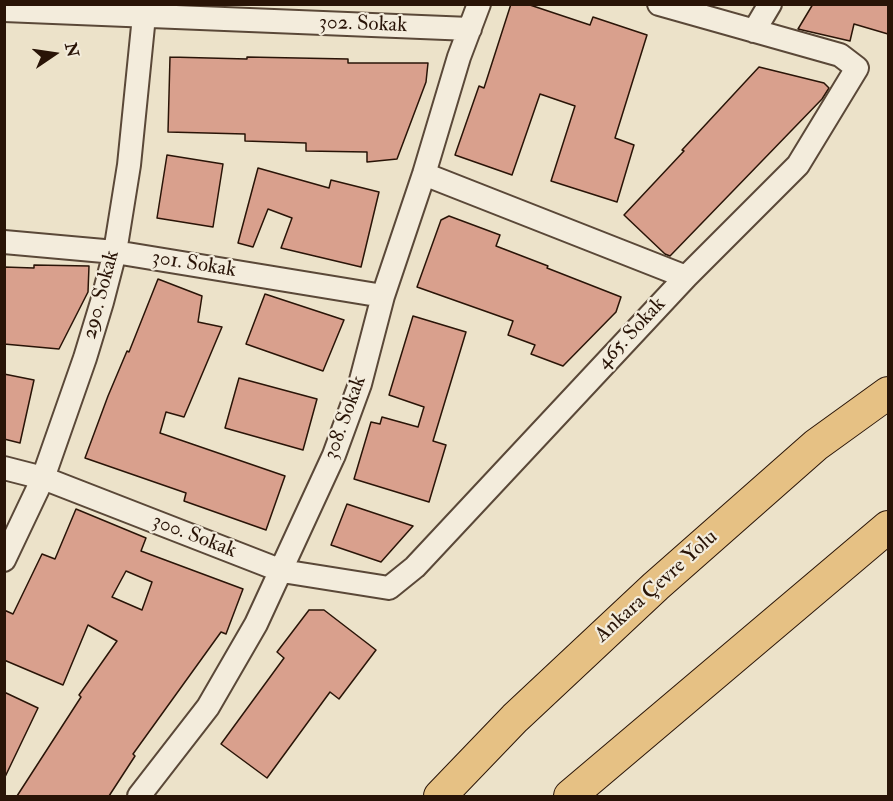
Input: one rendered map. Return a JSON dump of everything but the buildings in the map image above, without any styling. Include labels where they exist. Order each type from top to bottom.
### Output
[{"type":"highway","name":"Ankara Çevre Yolu","points":[[440,796],[515,718],[656,586],[816,445],[888,393]]},
{"type":"highway","points":[[570,796],[888,527]]},
{"type":"street","name":"308. Sokak","points":[[139,796],[208,707],[256,624],[338,444],[360,384],[382,296],[424,174],[459,57],[479,4]]},
{"type":"street","points":[[660,4],[754,31],[770,4]]},
{"type":"street","name":"302. Sokak","points":[[4,10],[470,29]]},
{"type":"street","name":"290. Sokak","points":[[4,560],[43,478],[85,358],[114,252],[129,165],[144,16]]},
{"type":"street","name":"465. Sokak","points":[[389,588],[415,567],[686,277],[798,165],[857,68],[840,55],[754,31]]},
{"type":"street","points":[[424,174],[686,277]]},
{"type":"street","name":"301. Sokak","points":[[4,242],[114,252],[382,296]]},
{"type":"street","name":"300. Sokak","points":[[4,468],[43,478],[282,571],[389,588]]}]
